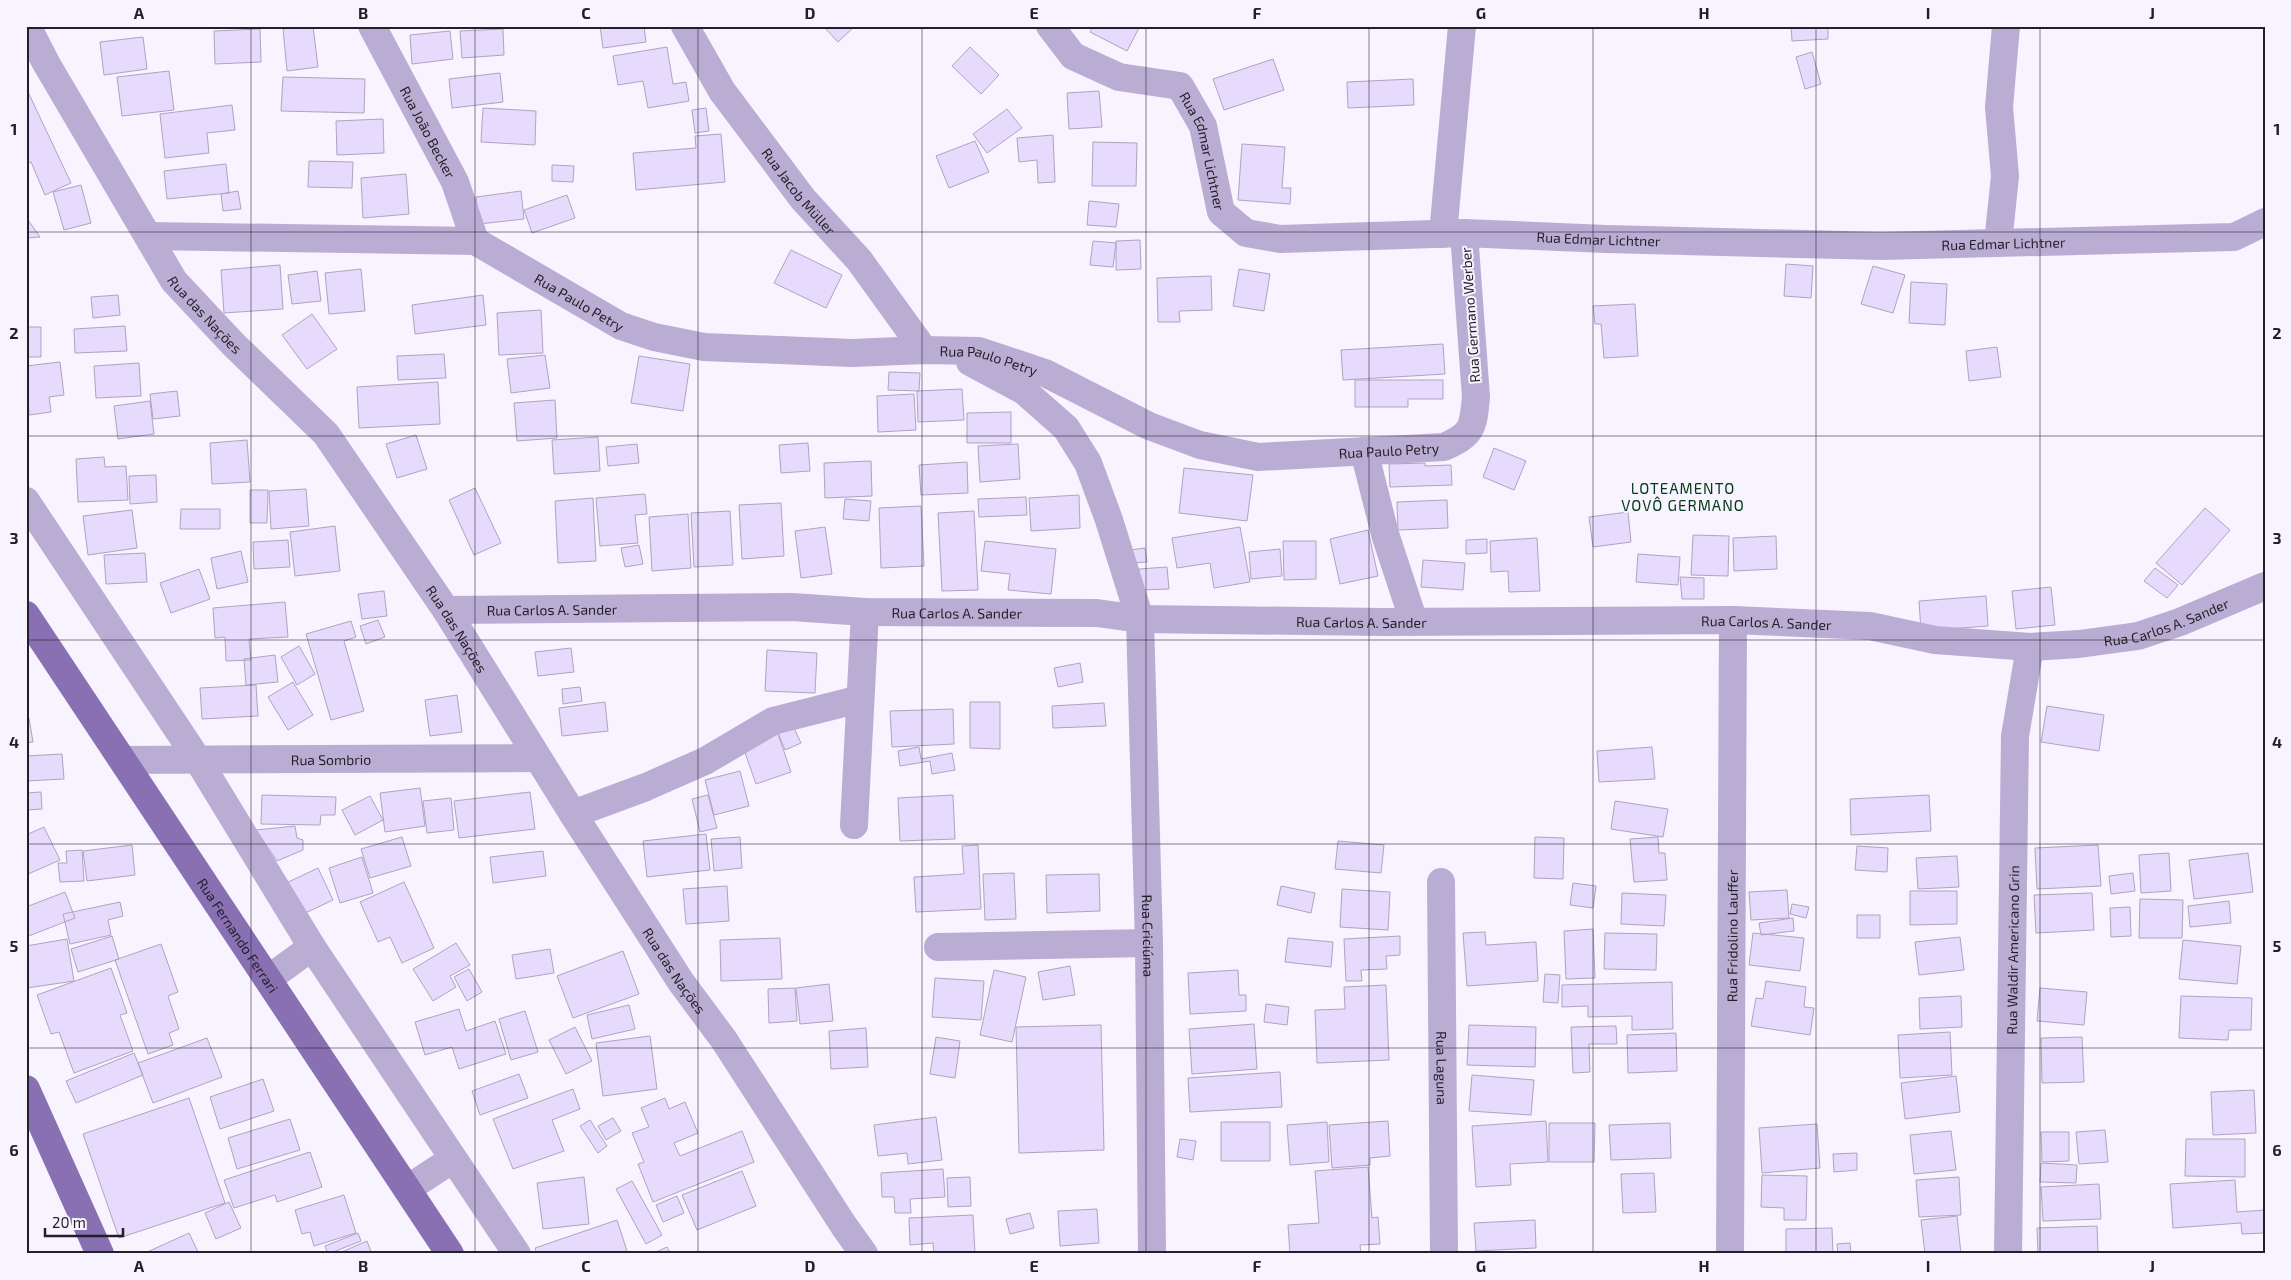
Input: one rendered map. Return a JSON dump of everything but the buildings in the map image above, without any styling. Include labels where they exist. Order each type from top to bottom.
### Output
[{"type":"main road","name":"Rua Fernando Ferrari","points":[[26,615],[450,1254]]},
{"type":"main road","points":[[26,1089],[100,1254]]},
{"type":"street","name":"Rua das Nações","points":[[27,26],[36,68],[148,236],[174,281],[234,345],[326,434],[446,610],[537,758],[681,982],[724,1040],[838,1218],[864,1254]]},
{"type":"street","name":"Rua João Becker","points":[[372,26],[455,182],[475,241]]},
{"type":"street","name":"Rua Jacob Müller","points":[[685,26],[722,91],[803,199],[859,260],[936,350]]},
{"type":"street","name":"Rua Edmar Lichtner","points":[[1050,26],[1073,56],[1119,77],[1180,86],[1203,126],[1221,212],[1246,233],[1280,239],[1454,234],[1880,246],[2234,237],[2265,222]]},
{"type":"street","name":"Rua Germano Werber","points":[[1462,26],[1454,234],[1476,398]]},
{"type":"street","points":[[1998,243],[2006,176],[2000,107],[2006,26]]},
{"type":"street","points":[[148,236],[475,241]]},
{"type":"street","name":"Rua Paulo Petry","points":[[475,241],[620,326],[654,337],[704,347],[852,353],[936,350],[979,351],[1045,373],[1149,426],[1200,444],[1258,457],[1444,448],[1463,439],[1473,424],[1476,398]]},
{"type":"street","name":"Rua Criciúma","points":[[936,350],[1024,391],[1066,428],[1088,464],[1109,520],[1140,619],[1149,943],[1152,1254]]},
{"type":"street","points":[[1364,451],[1385,534],[1414,622]]},
{"type":"street","points":[[26,501],[198,760],[312,947],[518,1254]]},
{"type":"street","name":"Rua Carlos A. Sander","points":[[446,610],[792,607],[865,612],[1097,613],[1140,619],[1414,622],[1733,620],[1870,626],[1936,640],[2030,647],[2079,644],[2138,636],[2262,595]]},
{"type":"street","points":[[854,825],[865,612]]},
{"type":"street","name":"Rua Fridolino Lauffer","points":[[1730,1254],[1733,620]]},
{"type":"street","name":"Rua Waldir Americano Grin","points":[[2008,1254],[2016,736],[2030,647]]},
{"type":"street","points":[[573,814],[646,787],[705,761],[773,721],[860,698]]},
{"type":"street","name":"Rua Sombrio","points":[[123,760],[537,758]]},
{"type":"street","name":"Rua Laguna","points":[[1442,882],[1444,1254]]},
{"type":"street","points":[[938,947],[1149,943]]},
{"type":"street","points":[[268,978],[312,947]]},
{"type":"street","points":[[408,1189],[453,1158]]},
{"type":"district","name":"LOTEAMENTO VOVÔ GERMANO","points":[[1683,496]]}]
